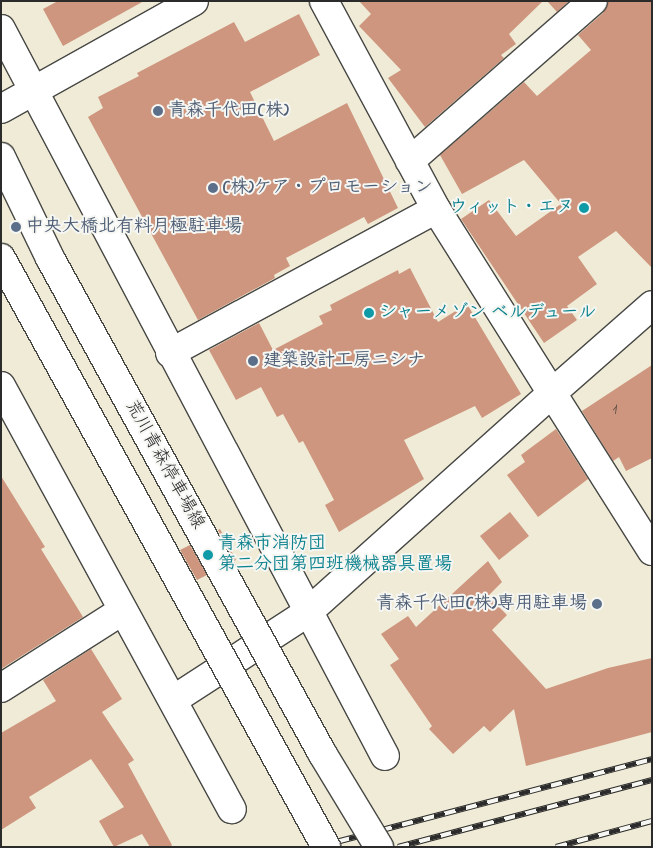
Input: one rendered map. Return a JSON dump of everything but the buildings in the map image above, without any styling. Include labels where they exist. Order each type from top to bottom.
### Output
[{"type":"street","points":[[1,109],[194,1]]},
{"type":"street","points":[[324,1],[436,209],[652,551]]},
{"type":"street","points":[[410,161],[593,1]]},
{"type":"street","points":[[1,28],[170,353],[385,756]]},
{"type":"street","name":"荒川青森停車場線","points":[[1,157],[64,284],[322,753],[378,847]]},
{"type":"street","points":[[170,353],[436,209]]},
{"type":"street","points":[[1,258],[326,847]]},
{"type":"street","points":[[173,700],[307,612],[652,305]]},
{"type":"street","points":[[1,386],[122,611],[232,809]]},
{"type":"street","points":[[1,688],[122,611]]},
{"type":"railway","points":[[317,847],[652,759]]},
{"type":"railway","points":[[398,847],[652,780]]},
{"type":"railway","points":[[556,847],[652,821]]},
{"type":"place","name":"青森千代田(株)","points":[[158,111]]},
{"type":"place","name":"(株)ケア・プロモーション","points":[[213,188]]},
{"type":"place","name":"ウィット・エヌ","points":[[584,208]]},
{"type":"place","name":"中央大橋北有料月極駐車場","points":[[16,227]]},
{"type":"place","name":"シャーメゾン ベルデュール","points":[[369,313]]},
{"type":"place","name":"建築設計工房ニシナ","points":[[253,361]]},
{"type":"place","name":"青森市消防団 第二分団第四班機械器具置場","points":[[208,555]]},
{"type":"place","name":"青森千代田(株)専用駐車場","points":[[597,604]]}]
